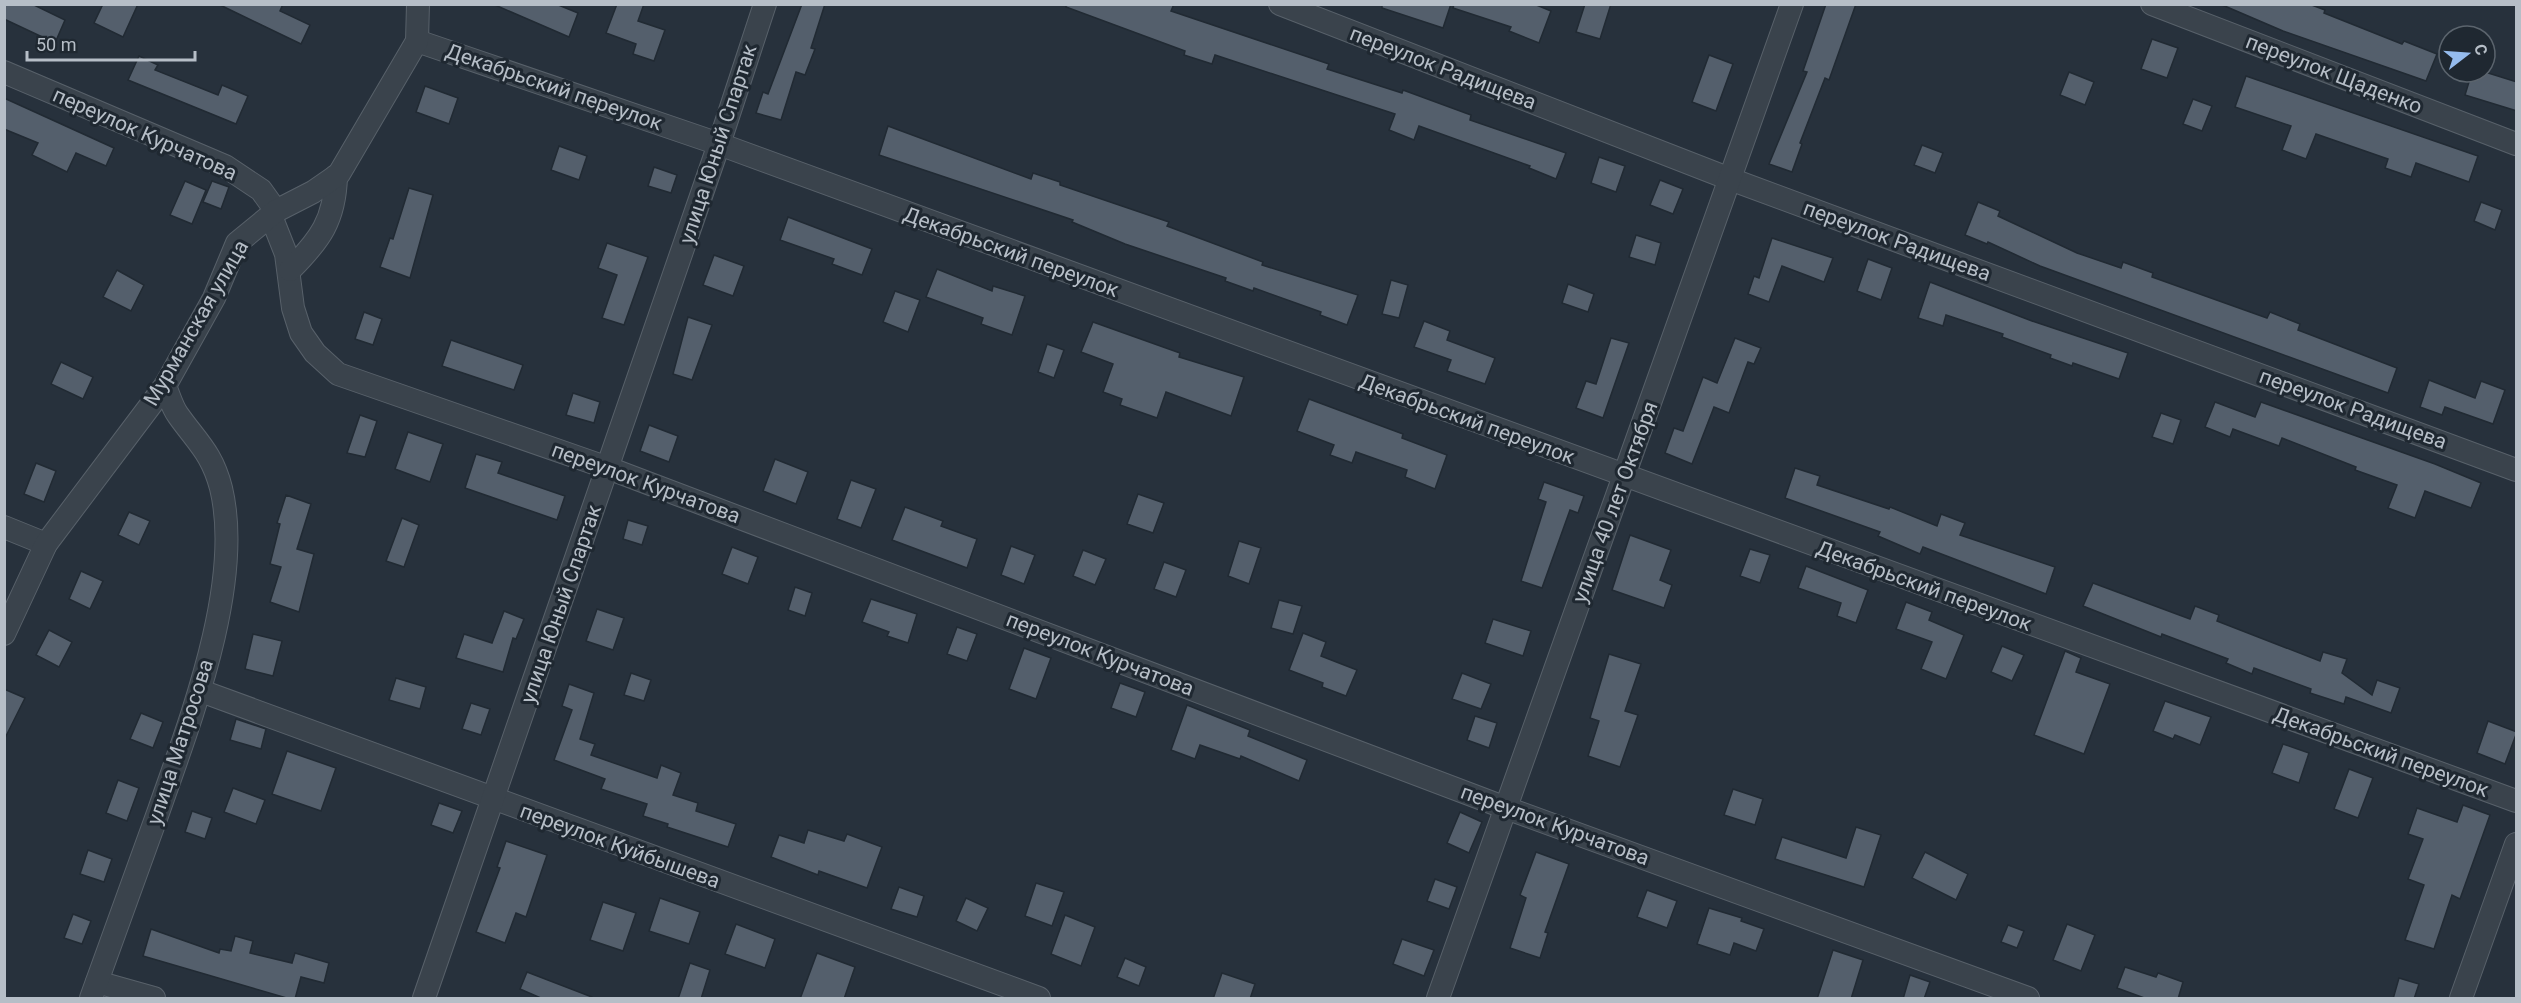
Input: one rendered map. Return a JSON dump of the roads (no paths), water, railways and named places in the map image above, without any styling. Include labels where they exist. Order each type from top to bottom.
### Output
[{"type":"street","points":[[417,41],[418,4]]},
{"type":"street","name":"улица Юный Спартак","points":[[424,999],[720,144],[765,4]]},
{"type":"street","name":"переулок Радищева","points":[[1280,4],[1730,179],[2517,470]]},
{"type":"street","name":"улица 40 лет Октября","points":[[1438,999],[1792,4]]},
{"type":"street","name":"переулок Щаденко","points":[[2152,4],[2517,144]]},
{"type":"street","name":"Декабрьский переулок","points":[[417,41],[720,144],[1624,477],[2517,801]]},
{"type":"street","name":"Мурманская улица","points":[[4,634],[46,544],[165,386],[214,298],[237,243],[273,214],[313,192],[336,176],[417,41]]},
{"type":"street","name":"переулок Курчатова","points":[[4,72],[225,166],[261,190],[282,239],[290,270],[293,308],[301,333],[315,353],[338,374],[608,468],[1506,808],[2028,999]]},
{"type":"street","points":[[290,270],[315,245],[328,223],[336,198],[336,176]]},
{"type":"street","name":"улица Матросова","points":[[94,990],[201,691],[222,590],[226,554],[221,489],[210,458],[197,437],[177,414],[165,386]]},
{"type":"street","points":[[4,527],[46,544]]},
{"type":"street","name":"переулок Куйбышева","points":[[201,691],[492,800],[1040,999]]},
{"type":"street","points":[[2461,999],[2517,844]]},
{"type":"street","points":[[94,990],[154,999]]}]
